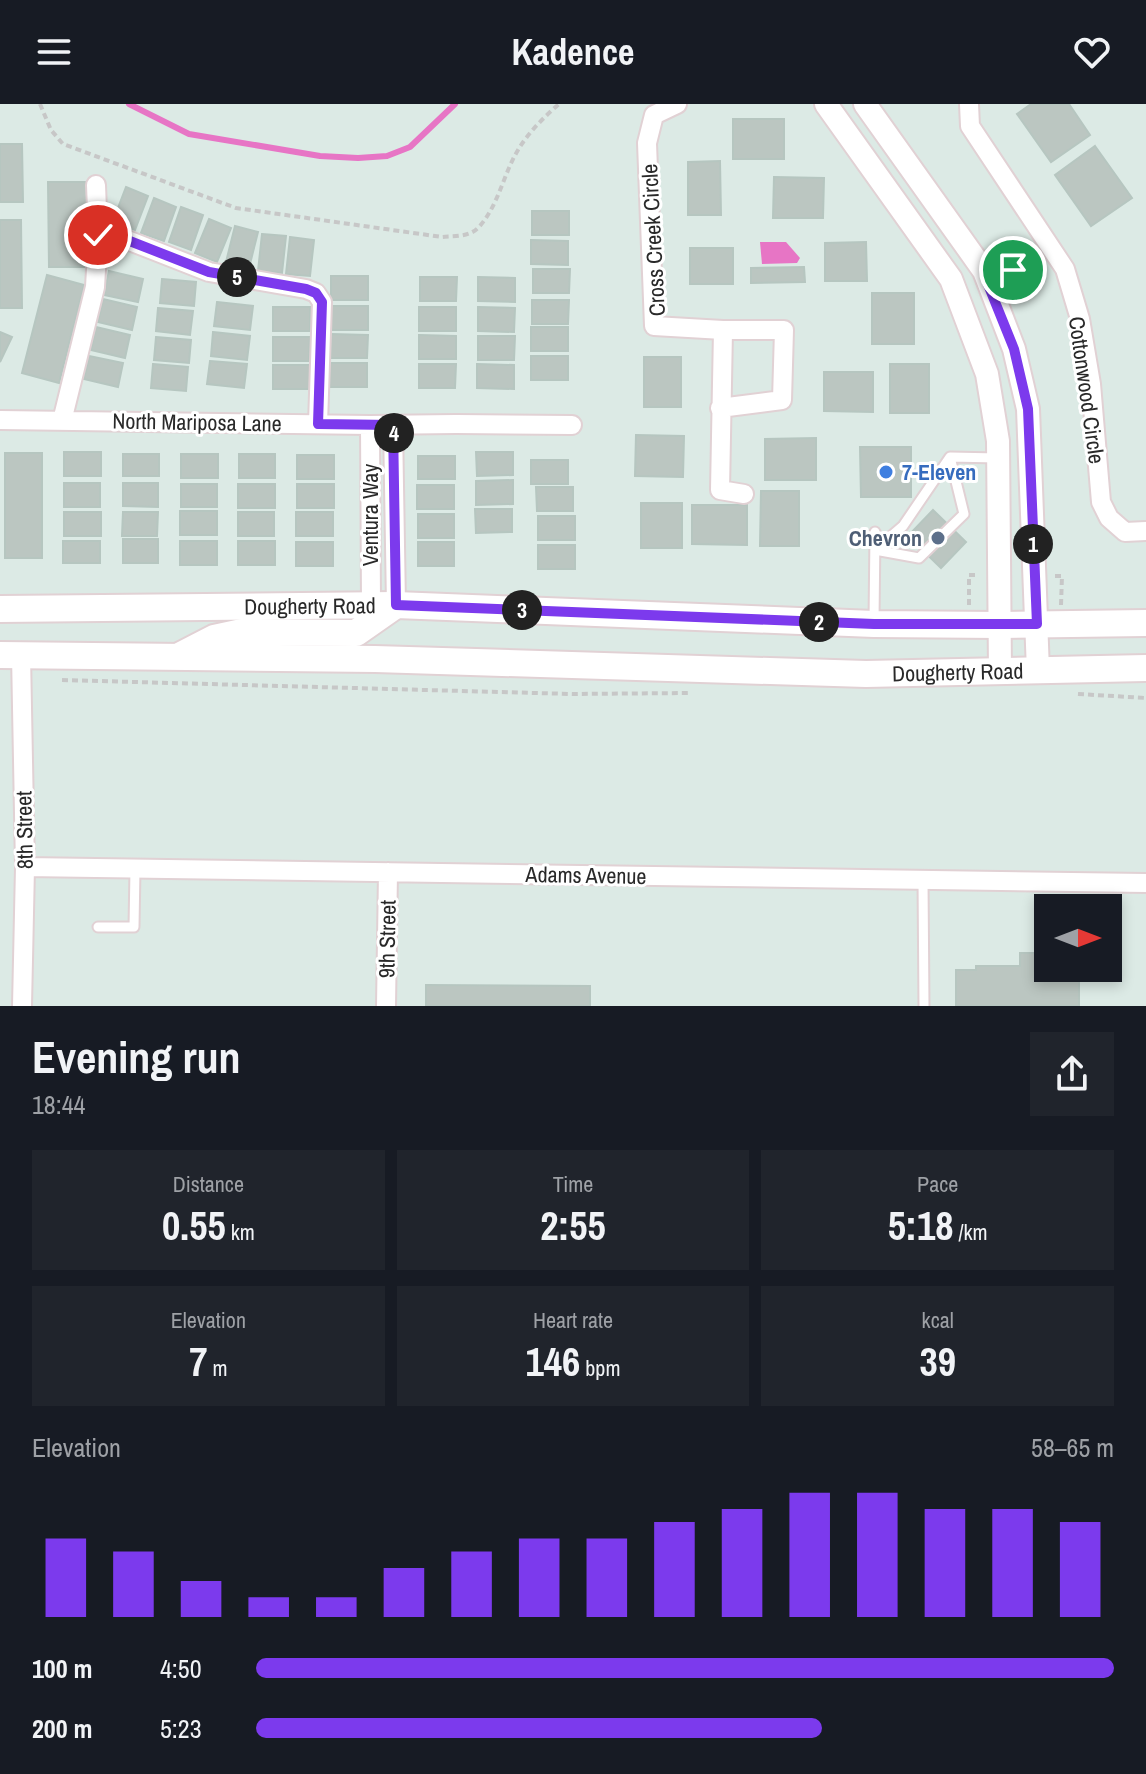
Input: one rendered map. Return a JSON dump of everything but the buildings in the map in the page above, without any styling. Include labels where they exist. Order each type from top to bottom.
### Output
[{"type":"main road","name":"Dougherty Road","points":[[0,609],[383,604],[874,624],[1146,623]]},
{"type":"main road","points":[[179,656],[214,638],[242,632],[356,633],[383,604]]},
{"type":"main road","name":"Dougherty Road","points":[[14,663],[179,656],[866,674],[1146,668]]},
{"type":"street","name":"Cross Creek Circle","points":[[677,104],[654,115],[647,143],[654,326],[784,330],[782,400],[720,408]]},
{"type":"street","points":[[826,104],[951,279],[987,374],[998,441],[1000,671]]},
{"type":"street","points":[[865,104],[984,271],[1014,349],[1028,409],[1038,671]]},
{"type":"street","name":"Cottonwood Circle","points":[[969,104],[970,126],[1065,269],[1080,319],[1091,384],[1101,502],[1109,518],[1125,532],[1146,531]]},
{"type":"street","points":[[62,421],[95,287],[98,235],[96,185]]},
{"type":"street","points":[[98,235],[122,238],[209,272],[316,293],[322,302],[318,424]]},
{"type":"street","points":[[723,330],[720,490],[744,494]]},
{"type":"street","name":"North Mariposa Lane","points":[[0,420],[572,425]]},
{"type":"street","name":"Ventura Way","points":[[370,425],[383,604]]},
{"type":"street","name":"Ventura Way","points":[[383,604],[393,425]]},
{"type":"street","name":"8th Street","points":[[14,663],[25,867],[22,1006]]},
{"type":"street","name":"Adams Avenue","points":[[25,867],[1146,883]]},
{"type":"street","name":"9th Street","points":[[386,1006],[388,872]]},
{"type":"lane","points":[[950,457],[998,458]]},
{"type":"lane","points":[[875,550],[903,526],[950,457]]},
{"type":"lane","points":[[875,550],[919,558],[964,514],[950,457]]},
{"type":"lane","points":[[874,624],[875,532]]},
{"type":"lane","points":[[98,927],[134,927],[135,869]]},
{"type":"lane","points":[[923,880],[924,1006]]},
{"type":"path","points":[[40,104],[51,130],[63,144],[236,208],[442,237],[467,235],[477,229],[493,205],[518,150],[559,104]]},
{"type":"path","points":[[987,282],[1053,251]]},
{"type":"path","points":[[14,663],[572,694],[688,693]]},
{"type":"path","points":[[1074,694],[1146,698]]},
{"type":"shaded area","points":[[760,242],[786,242],[800,258],[797,263],[762,264]]},
{"type":"waterway","points":[[129,104],[189,134],[320,156],[358,158],[387,156],[410,147],[455,104]]},
{"type":"place","name":"7-Eleven","points":[[886,472]]},
{"type":"place","name":"Chevron","points":[[938,538]]},
{"type":"route","points":[[98,235],[122,238],[209,272],[316,293],[322,302],[318,424],[393,425],[396,605],[874,624],[1037,624],[1028,409],[1014,349],[987,282],[1013,270]]}]
